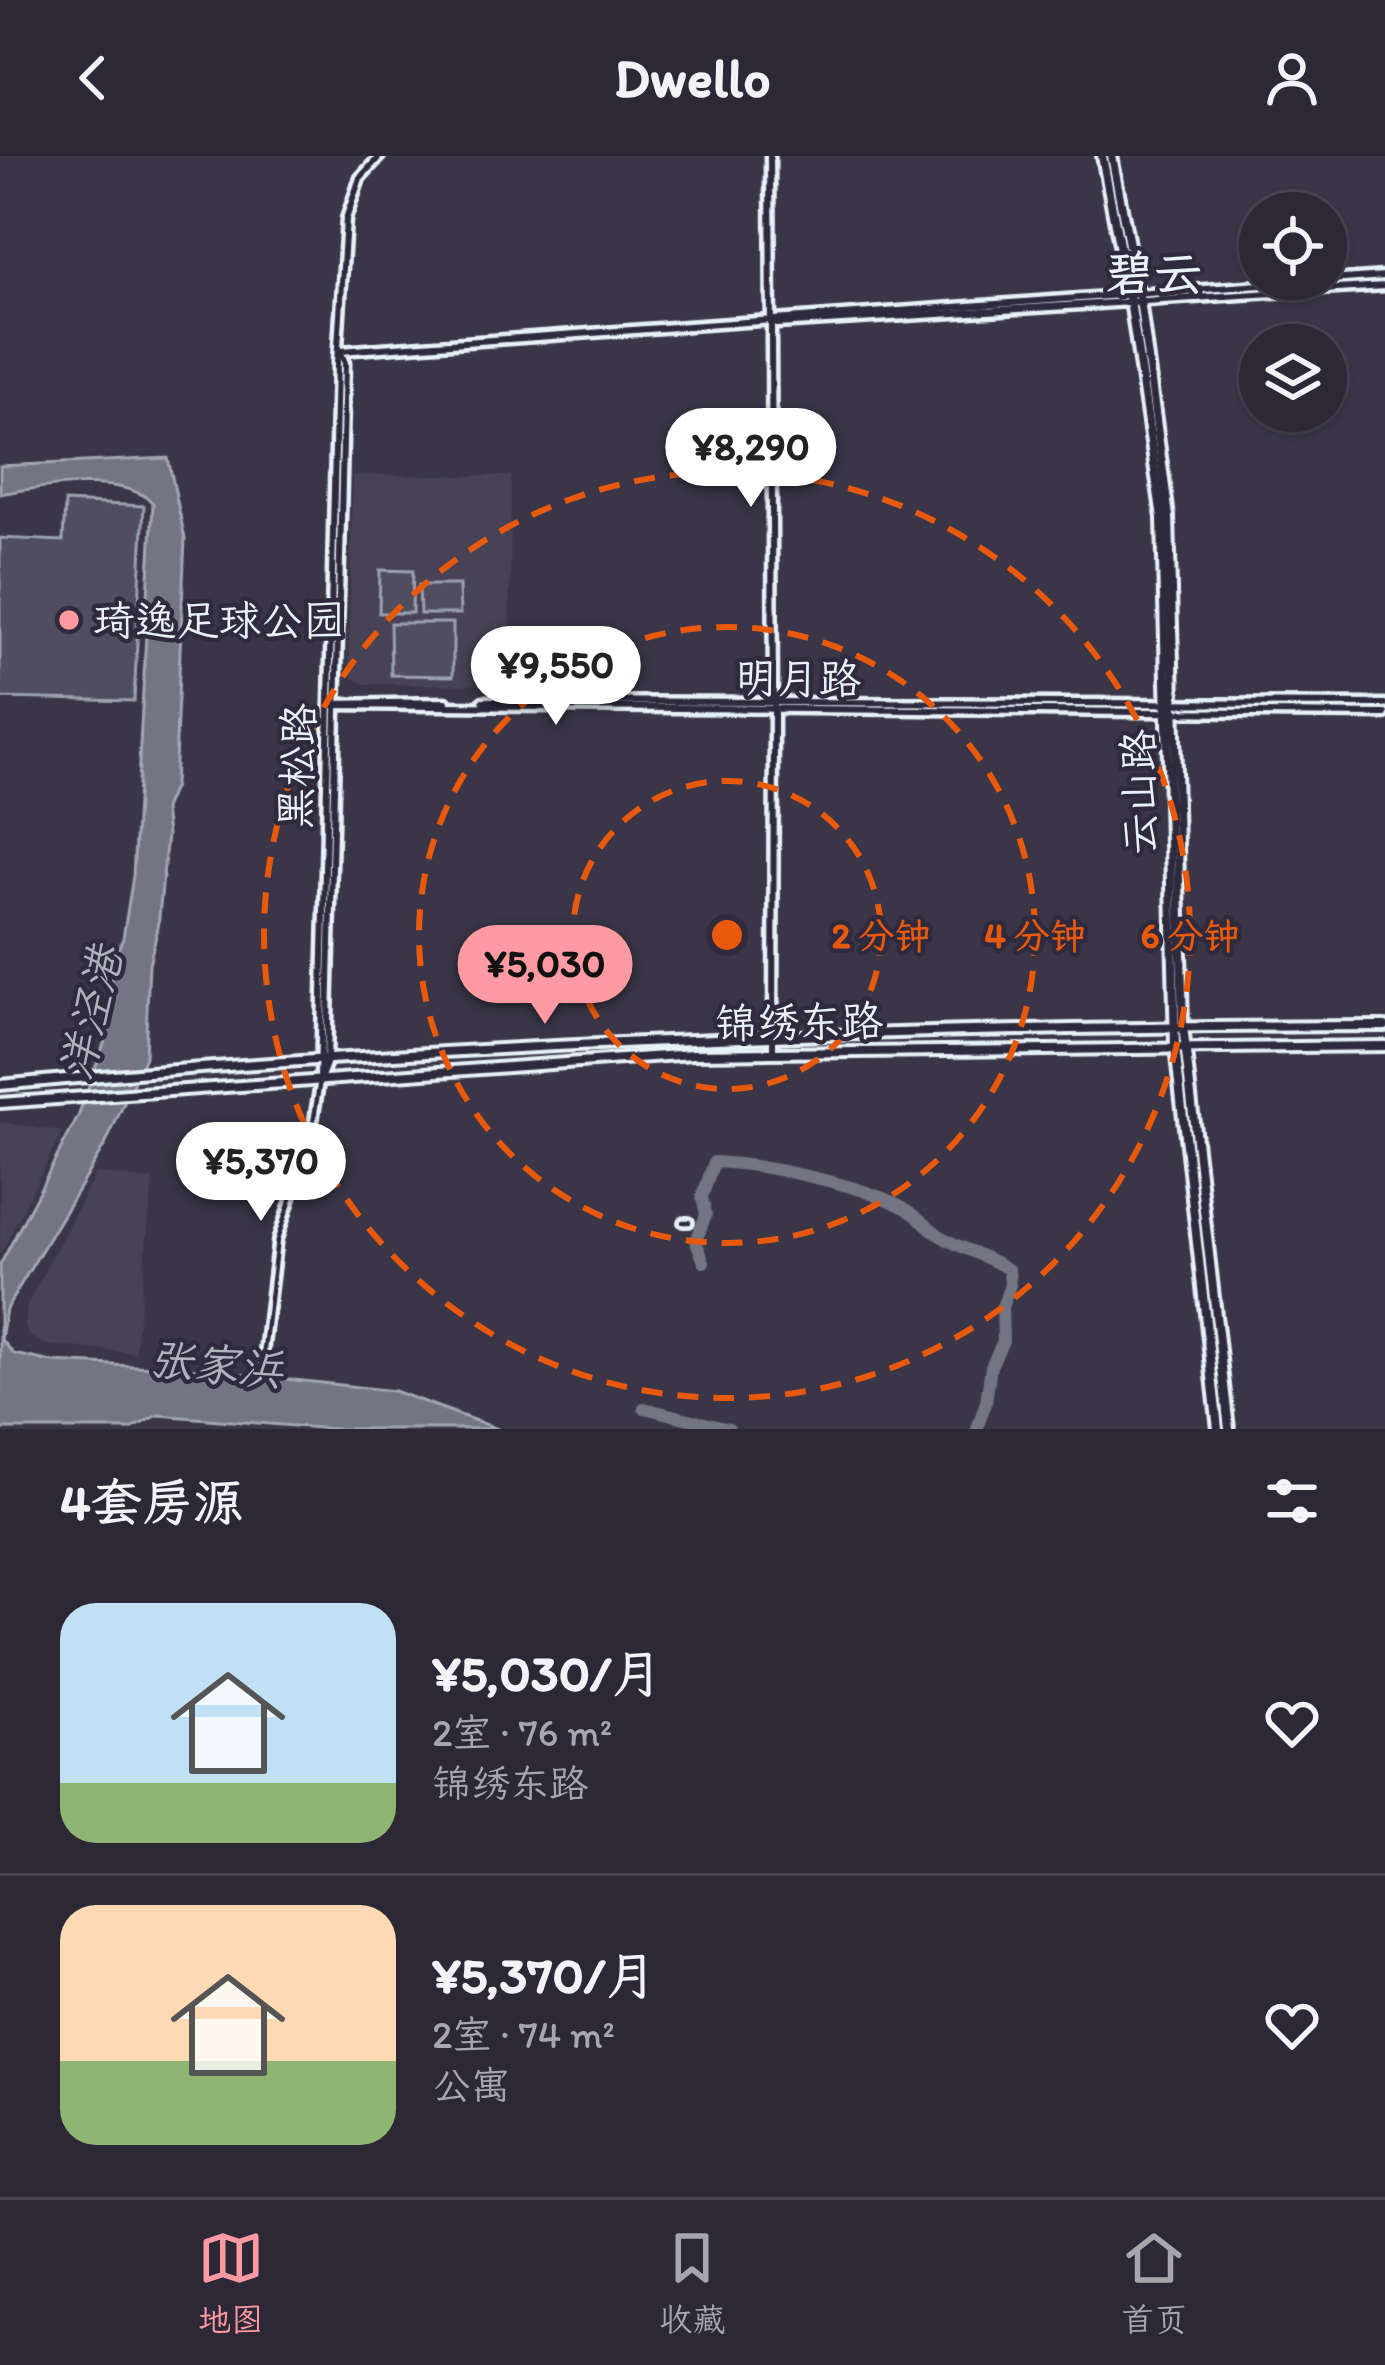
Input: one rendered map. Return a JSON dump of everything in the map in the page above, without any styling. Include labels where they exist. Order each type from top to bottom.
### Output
[{"type":"main road","name":"云山路","points":[[1102,156],[1135,297]]},
{"type":"main road","name":"云山路","points":[[1112,156],[1162,518],[1180,1047],[1218,1429]]},
{"type":"main road","name":"锦绣东路","points":[[0,1085],[144,1072],[774,1036],[1385,1026]]},
{"type":"main road","name":"锦绣东路","points":[[0,1103],[139,1092],[320,1086],[773,1052],[1385,1046]]},
{"type":"main road","name":"云山路","points":[[1180,1047],[1228,1429]]},
{"type":"street","name":"黑松路","points":[[320,1086],[346,219],[351,196],[380,156]]},
{"type":"street","points":[[770,156],[773,1052]]},
{"type":"street","points":[[340,352],[771,320],[777,324],[1385,276]]},
{"type":"street","points":[[1135,297],[1385,286]]},
{"type":"street","name":"明月路","points":[[1172,708],[1385,704]]},
{"type":"street","name":"明月路","points":[[335,705],[1172,708],[1385,714]]},
{"type":"street","points":[[262,1366],[277,1240],[310,1143],[320,1086]]},
{"type":"shaded area","points":[[352,475],[511,476],[509,685],[364,684],[353,678],[349,665]]},
{"type":"shaded area","name":"琦逸足球公园","points":[[65,502],[144,506],[134,701],[0,698],[0,538],[63,541]]},
{"type":"shaded area","points":[[380,570],[413,571],[412,613],[379,613]]},
{"type":"shaded area","points":[[419,585],[459,585],[460,614],[420,614]]},
{"type":"shaded area","points":[[390,623],[453,623],[453,676],[391,675]]},
{"type":"shaded area","points":[[0,1122],[62,1132],[0,1255]]},
{"type":"shaded area","points":[[95,1173],[153,1180],[135,1353],[46,1345],[29,1336],[24,1325],[27,1306]]},
{"type":"water","points":[[168,458],[185,539],[174,786],[164,809],[167,835],[158,927],[149,964],[145,1057],[106,1143],[6,1309],[1,1339],[14,1354],[52,1362],[195,1369],[394,1391],[498,1429],[332,1429],[158,1415],[131,1429],[0,1429],[0,1265],[78,1117],[112,1021],[110,967],[123,938],[133,876],[153,503],[140,494],[102,485],[0,494],[0,466]]},
{"type":"waterway","points":[[704,1262],[696,1241],[706,1215],[702,1197],[714,1162],[812,1177],[865,1191],[910,1211],[942,1237],[1009,1270],[1010,1285],[1002,1307],[1003,1341],[991,1366],[977,1429]]},
{"type":"waterway","points":[[644,1408],[729,1429]]},
{"type":"place","name":"琦逸足球公园","points":[[69,620]]},
{"type":"district","name":"碧云","points":[[1154,273]]},
{"type":"water label","name":"洋泾港","points":[[90,1013]]},
{"type":"water label","name":"张家浜","points":[[216,1364]]}]
